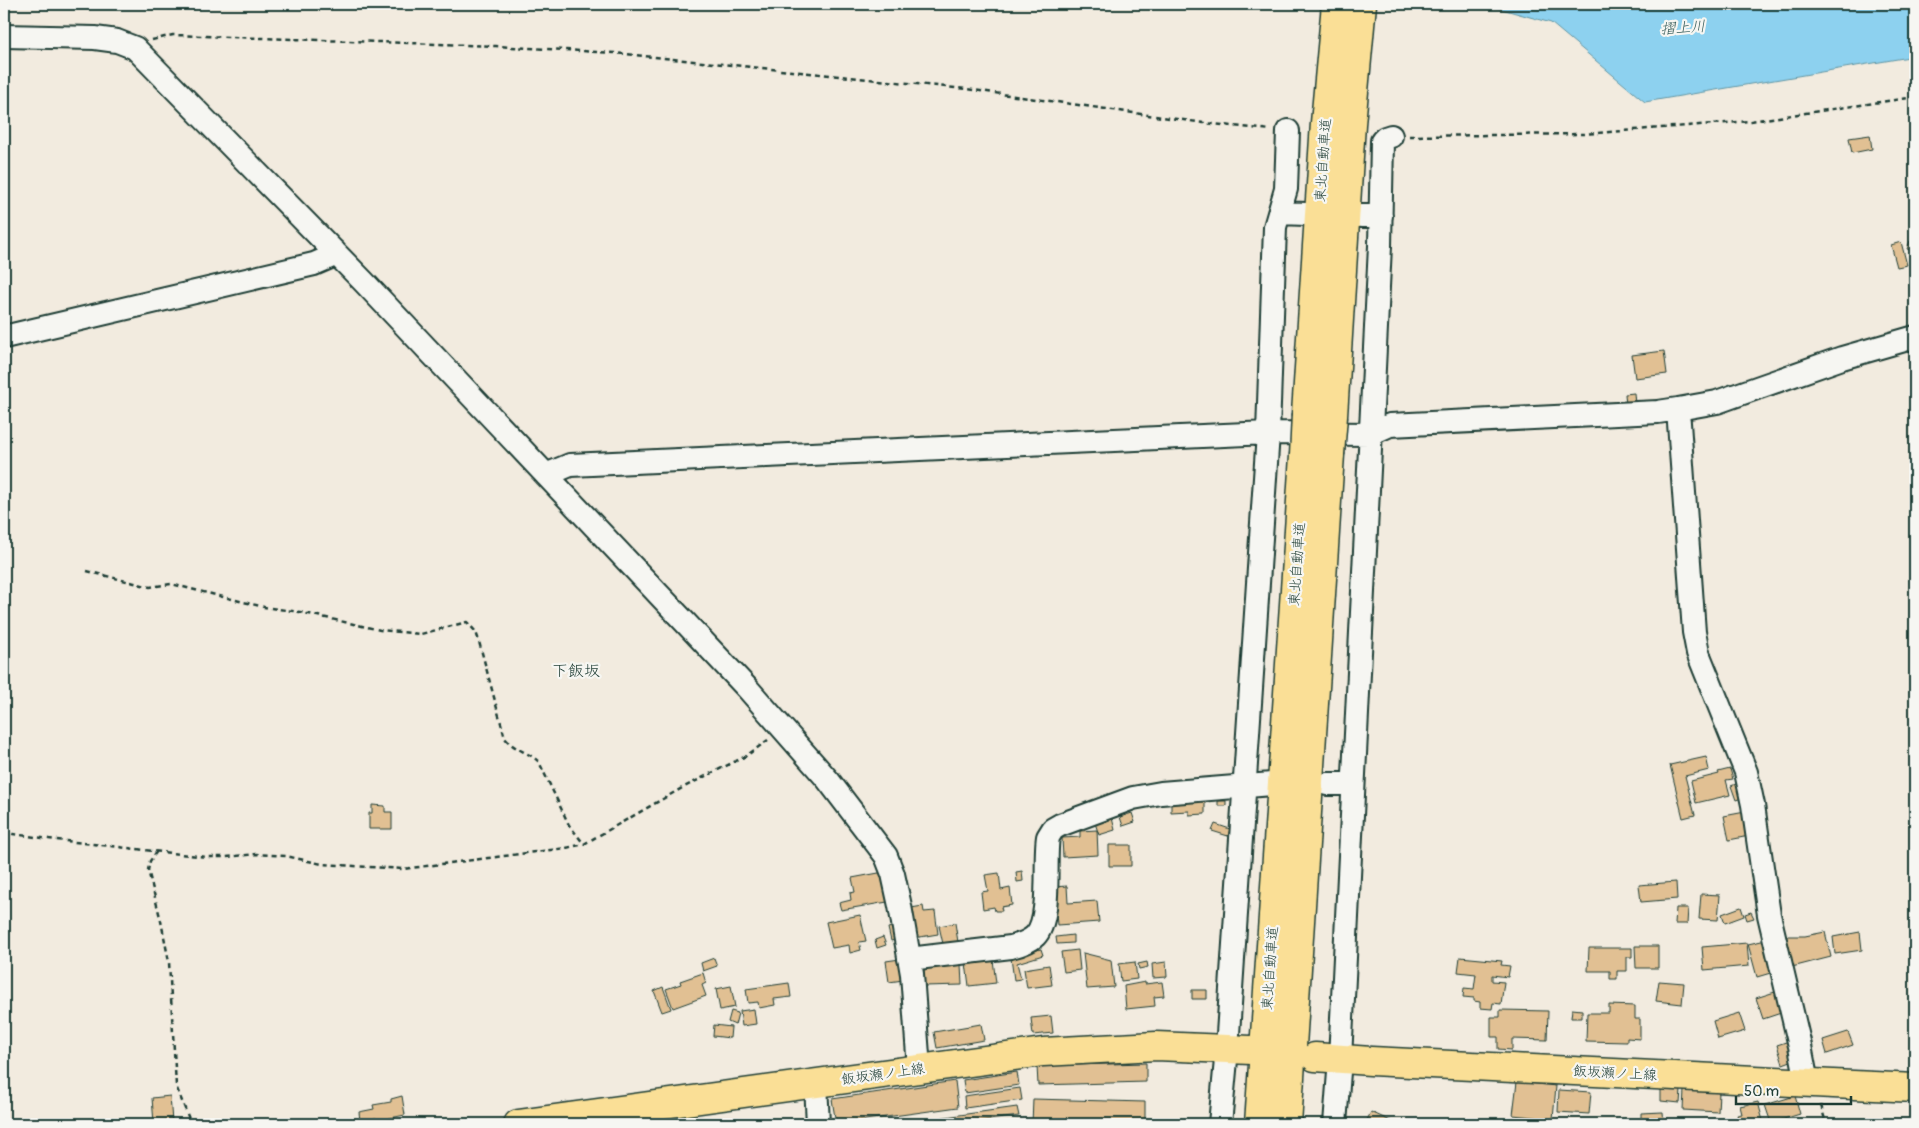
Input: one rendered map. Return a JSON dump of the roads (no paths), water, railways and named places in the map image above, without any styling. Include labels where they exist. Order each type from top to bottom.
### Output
[{"type":"main road","name":"東北自動車道","points":[[1260,1124],[1317,455],[1333,416],[1338,124],[1336,4]]},
{"type":"main road","name":"東北自動車道","points":[[1286,1124],[1317,455],[1306,414],[1338,124],[1362,4]]},
{"type":"main road","name":"飯坂瀬ノ上線","points":[[518,1124],[1043,1052],[1156,1046],[1239,1049]]},
{"type":"main road","name":"飯坂瀬ノ上線","points":[[1328,1058],[1915,1088]]},
{"type":"street","points":[[4,36],[117,40],[134,48],[334,251],[784,729],[828,780],[886,856],[893,874],[909,959],[919,1069]]},
{"type":"street","points":[[1220,1124],[1239,1049],[1243,786],[1268,433],[1275,227],[1286,189],[1288,132]]},
{"type":"street","points":[[1334,1124],[1328,1058],[1354,784],[1370,434],[1371,216],[1382,141],[1384,138],[1391,136]]},
{"type":"street","points":[[1280,213],[1306,214]]},
{"type":"street","points":[[4,337],[314,264],[328,258],[334,251]]},
{"type":"street","points":[[546,475],[570,465],[1268,433],[1370,434],[1390,425],[1658,412],[1717,402],[1842,358],[1915,337]]},
{"type":"street","points":[[1678,409],[1694,632],[1698,653],[1746,772],[1753,805],[1769,915],[1807,1083]]},
{"type":"street","points":[[909,959],[1011,947],[1024,943],[1036,935],[1042,923],[1046,905],[1048,837],[1053,829],[1060,825],[1133,798],[1161,793],[1272,784]]},
{"type":"street","points":[[1327,784],[1354,784]]},
{"type":"street","points":[[816,1084],[818,1124]]},
{"type":"water","name":"摺上川","points":[[1484,4],[1915,4],[1915,56],[1645,102],[1551,23]]},
{"type":"district","name":"下飯坂","points":[[576,671]]}]
